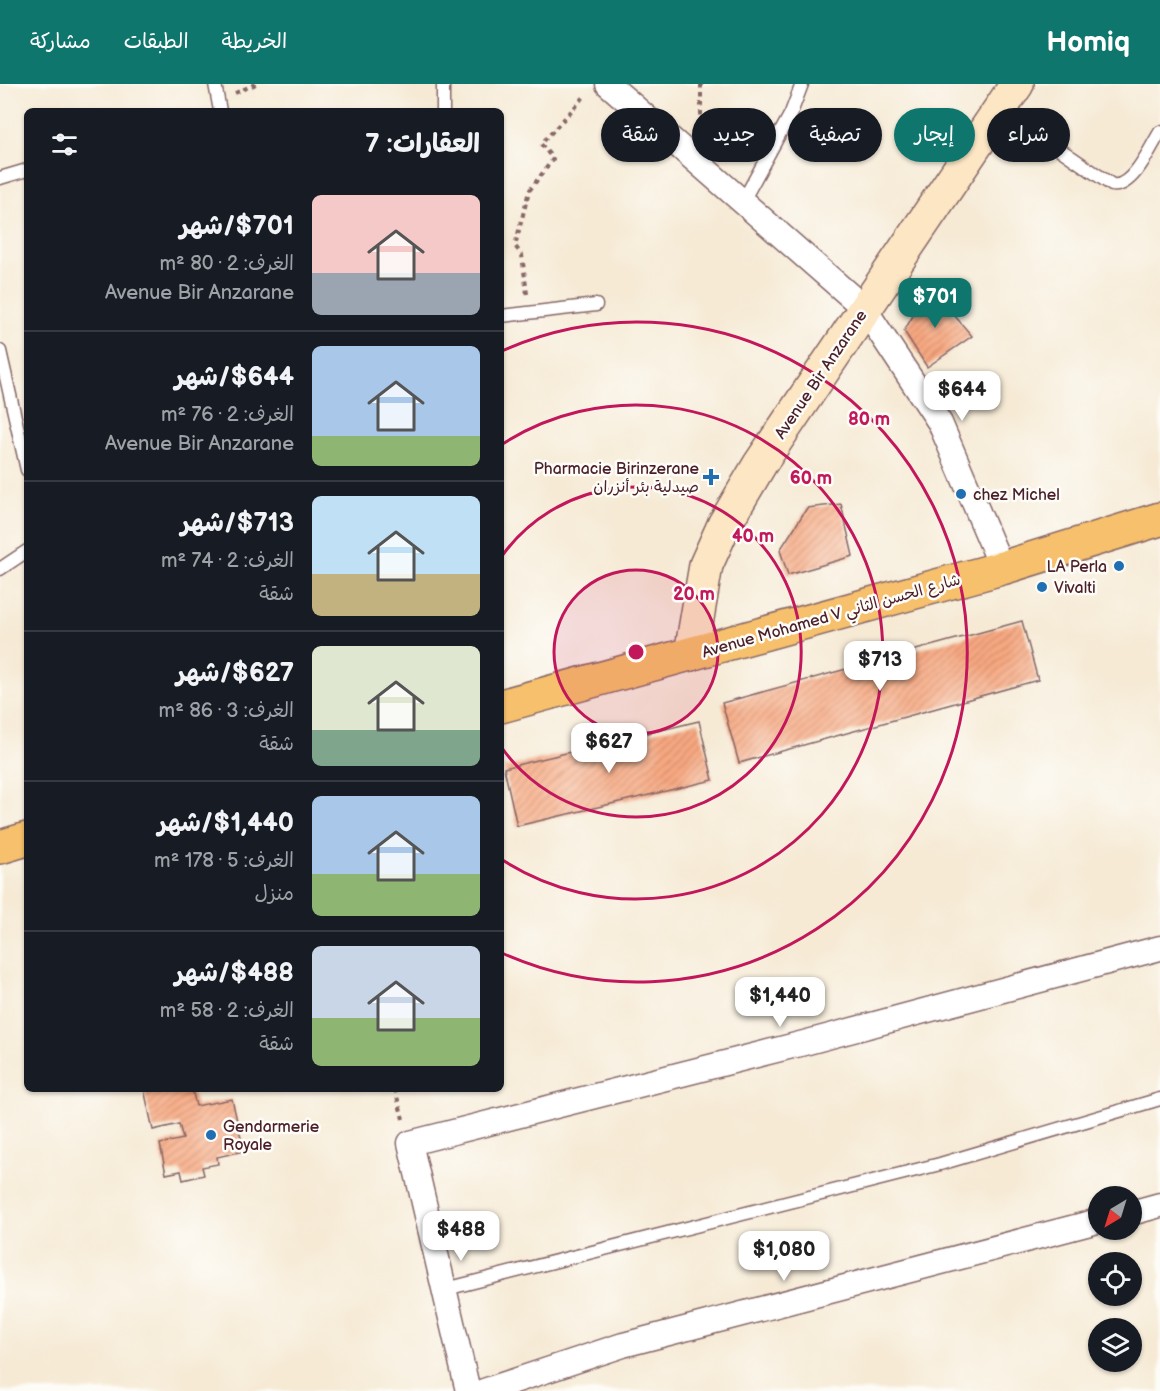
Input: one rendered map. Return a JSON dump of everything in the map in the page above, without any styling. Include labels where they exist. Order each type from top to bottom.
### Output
[{"type":"main road","name":"Avenue Mohamed V شارع الحسن الثاني","points":[[504,705],[1002,568],[1160,519]]},
{"type":"main road","points":[[0,840],[24,838]]},
{"type":"main road","points":[[0,847],[24,839]]},
{"type":"street","points":[[598,88],[701,163],[864,308],[939,423],[1002,568]]},
{"type":"street","name":"Avenue Bir Anzarane","points":[[691,654],[706,566],[724,525],[760,464],[1009,97]]},
{"type":"street","points":[[468,1391],[446,1289],[410,1143],[804,1043],[1160,948]]},
{"type":"street","points":[[1142,1210],[1160,1205]]},
{"type":"street","points":[[484,1391],[623,1345],[1088,1224]]},
{"type":"lane","points":[[215,84],[219,108]]},
{"type":"lane","points":[[442,108],[443,84]]},
{"type":"lane","points":[[743,201],[791,113],[802,84]]},
{"type":"lane","points":[[1009,97],[1112,185],[1125,184],[1141,164],[1160,132]]},
{"type":"lane","points":[[0,178],[24,171]]},
{"type":"lane","points":[[504,316],[596,305]]},
{"type":"lane","points":[[0,351],[24,457]]},
{"type":"lane","points":[[0,569],[24,553]]},
{"type":"lane","points":[[446,1289],[940,1164],[1160,1099]]},
{"type":"path","points":[[700,84],[701,163]]},
{"type":"path","points":[[530,313],[522,255],[515,246],[529,191],[553,159],[541,144],[598,88]]},
{"type":"building","points":[[930,287],[972,336],[927,367],[904,331]]},
{"type":"building","points":[[841,504],[853,556],[788,575],[780,550],[807,508]]},
{"type":"building","points":[[1022,621],[1038,680],[739,763],[722,703]]},
{"type":"building","points":[[699,721],[713,780],[517,826],[504,768]]},
{"type":"building","name":"Gendarmerie Royale","points":[[145,1092],[193,1092],[196,1106],[232,1099],[244,1151],[217,1157],[218,1164],[202,1167],[204,1175],[183,1180],[181,1171],[166,1174],[160,1144],[183,1139],[179,1124],[153,1130]]},
{"type":"place","name":"Pharmacie Birinzerane صيدلية بئر أنزران","points":[[711,477]]},
{"type":"place","name":"chez Michel","points":[[961,494]]},
{"type":"place","name":"LA Perla","points":[[1119,566]]},
{"type":"place","name":"Vivalti","points":[[1042,587]]},
{"type":"place","name":"Gendarmerie Royale","points":[[211,1135]]}]
